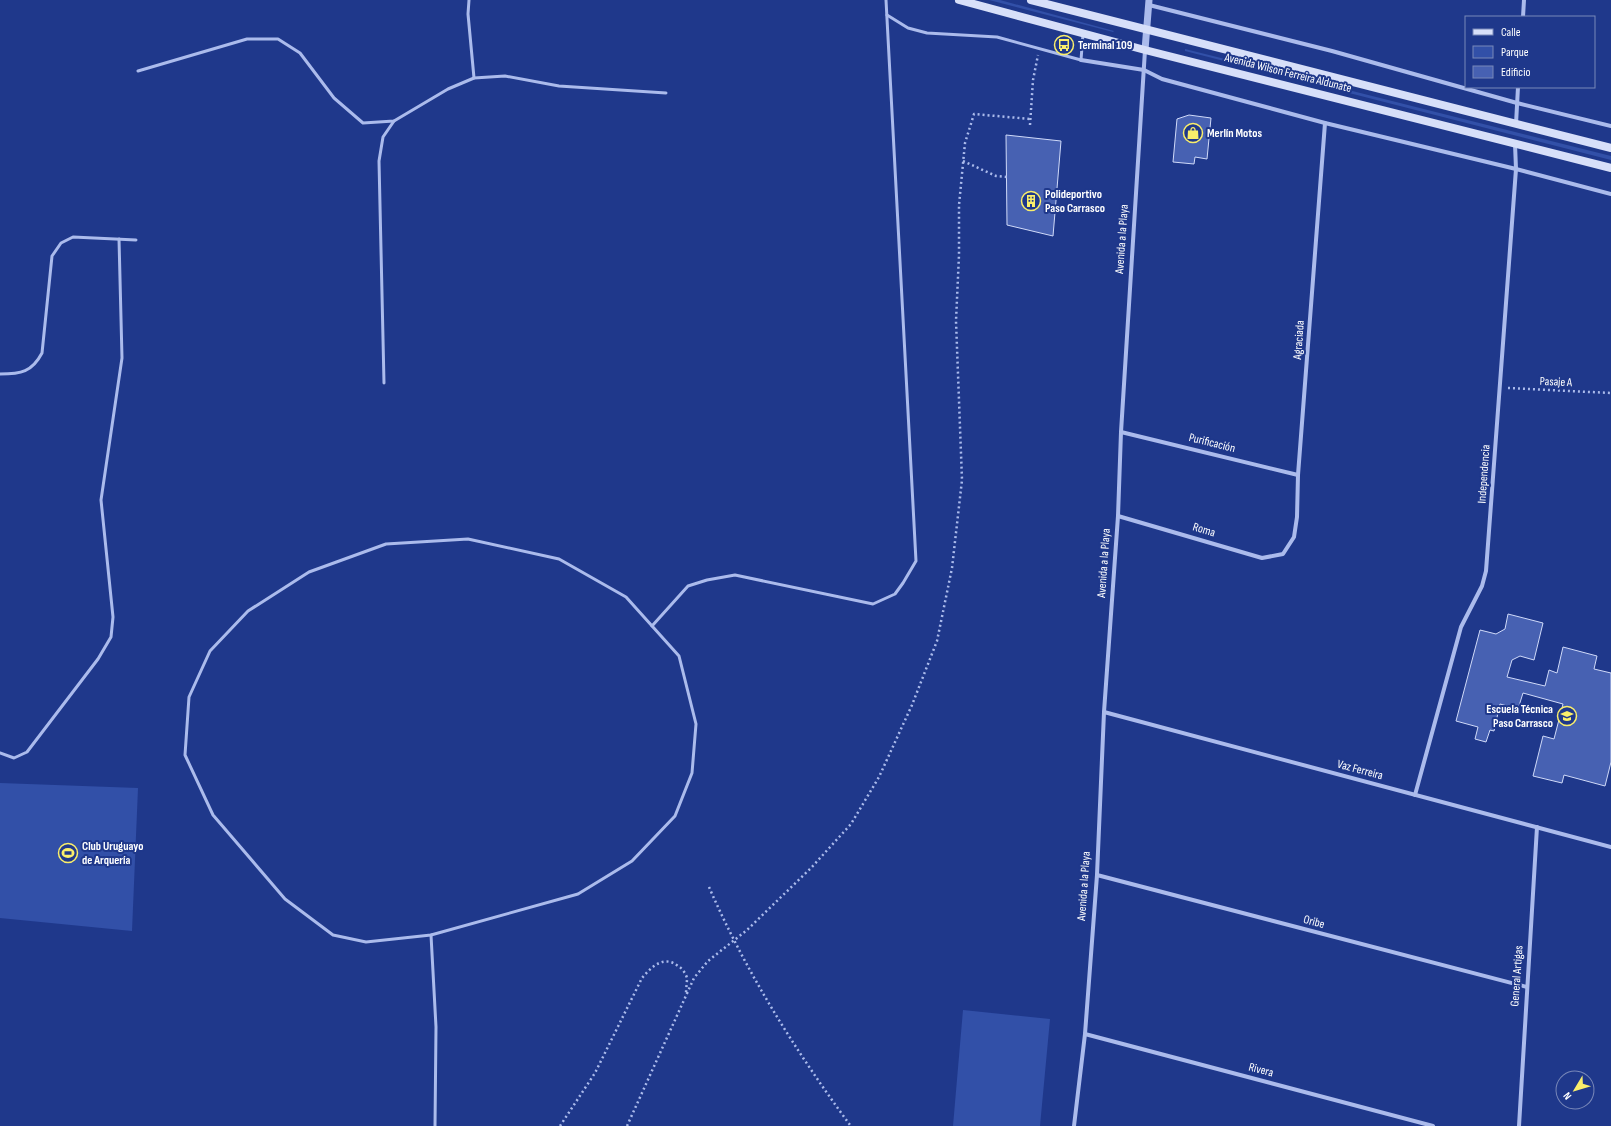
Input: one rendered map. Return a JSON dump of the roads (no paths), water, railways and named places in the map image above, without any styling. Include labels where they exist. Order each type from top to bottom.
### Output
[{"type":"main road","name":"Avenida Wilson Ferreira Aldunate","points":[[960,0],[1083,32],[1145,50],[1611,168]]},
{"type":"main road","name":"Avenida Wilson Ferreira Aldunate","points":[[1031,0],[1611,148]]},
{"type":"street","points":[[1523,16],[1524,0]]},
{"type":"street","name":"Avenida a la Playa","points":[[1074,1126],[1085,1034],[1097,875],[1104,712],[1118,516],[1121,432],[1149,3]]},
{"type":"street","points":[[1149,3],[1332,51],[1517,103],[1611,126]]},
{"type":"street","points":[[1081,60],[1144,70],[1162,80],[1325,123],[1516,169],[1611,194]]},
{"type":"street","points":[[1516,124],[1518,88]]},
{"type":"street","name":"Agraciada","points":[[1283,554],[1294,538],[1297,517],[1298,475],[1325,123]]},
{"type":"street","name":"Independencia","points":[[1415,795],[1461,627],[1482,586],[1486,571],[1516,169],[1515,143]]},
{"type":"street","name":"Purificación","points":[[1121,432],[1298,475]]},
{"type":"street","name":"Roma","points":[[1118,516],[1262,558],[1283,554]]},
{"type":"street","name":"Vaz Ferreira","points":[[1104,712],[1611,847]]},
{"type":"street","name":"General Artigas","points":[[1519,1126],[1526,988],[1537,827]]},
{"type":"street","name":"Oribe","points":[[1097,875],[1526,988]]},
{"type":"street","name":"Rivera","points":[[1085,1034],[1433,1126]]},
{"type":"lane","points":[[469,0],[468,14],[474,78]]},
{"type":"lane","points":[[652,626],[688,586],[708,580],[735,575],[873,604],[895,594],[904,583],[916,561],[886,0]]},
{"type":"lane","points":[[887,16],[908,28],[927,33],[997,36],[1081,60],[1083,32]]},
{"type":"lane","points":[[138,71],[247,40],[278,39],[300,53],[334,98],[363,123],[394,121]]},
{"type":"lane","points":[[384,382],[379,161],[383,136],[394,121],[448,89],[474,78],[506,76],[559,86],[666,93]]},
{"type":"lane","points":[[0,374],[23,372],[36,364],[42,353],[52,256],[61,243],[73,237],[136,240]]},
{"type":"lane","points":[[0,753],[14,758],[27,752],[98,659],[111,637],[113,617],[101,500],[122,358],[119,239]]},
{"type":"lane","points":[[468,539],[559,559],[626,597],[679,656],[696,724],[692,773],[676,816],[632,861],[578,894],[430,935],[366,942],[333,935],[285,899],[213,815],[185,755],[189,697],[210,651],[248,610],[309,572],[386,544],[468,539]]},
{"type":"lane","points":[[430,935],[436,1027],[435,1126]]},
{"type":"place","name":"Terminal 109","points":[[1064,45]]},
{"type":"place","name":"Merlín Motos","points":[[1193,133]]},
{"type":"place","name":"Polideportivo Paso Carrasco","points":[[1031,201]]},
{"type":"place","name":"Escuela Técnica Paso Carrasco","points":[[1567,716]]},
{"type":"place","name":"Club Uruguayo de Arquería","points":[[68,853]]}]
